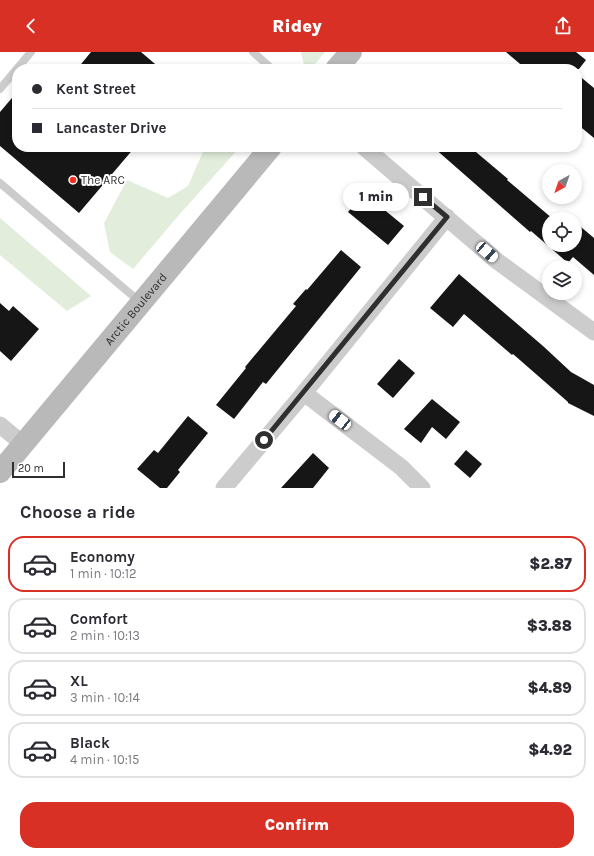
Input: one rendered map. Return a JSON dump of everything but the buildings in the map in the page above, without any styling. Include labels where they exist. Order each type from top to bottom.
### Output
[{"type":"main road","points":[[340,64],[351,52]]},
{"type":"main road","name":"Arctic Boulevard","points":[[0,472],[140,302],[267,152]]},
{"type":"street","points":[[370,152],[497,261],[594,332]]},
{"type":"street","points":[[224,488],[304,393],[447,217]]},
{"type":"street","points":[[304,393],[401,467],[422,488]]},
{"type":"street","points":[[0,425],[23,444]]},
{"type":"lane","points":[[21,64],[31,52]]},
{"type":"lane","points":[[253,52],[266,64]]},
{"type":"lane","points":[[0,89],[12,75]]},
{"type":"lane","points":[[0,183],[140,302]]},
{"type":"green space","points":[[301,52],[325,52],[315,64],[304,64]]},
{"type":"green space","points":[[203,152],[236,152],[133,269],[110,252],[104,223],[127,180],[168,198],[188,186]]},
{"type":"green space","points":[[0,218],[91,296],[67,311],[0,255]]},
{"type":"place","name":"The ARC","points":[[73,180]]},
{"type":"route","points":[[264,440],[447,217],[423,197]]}]
